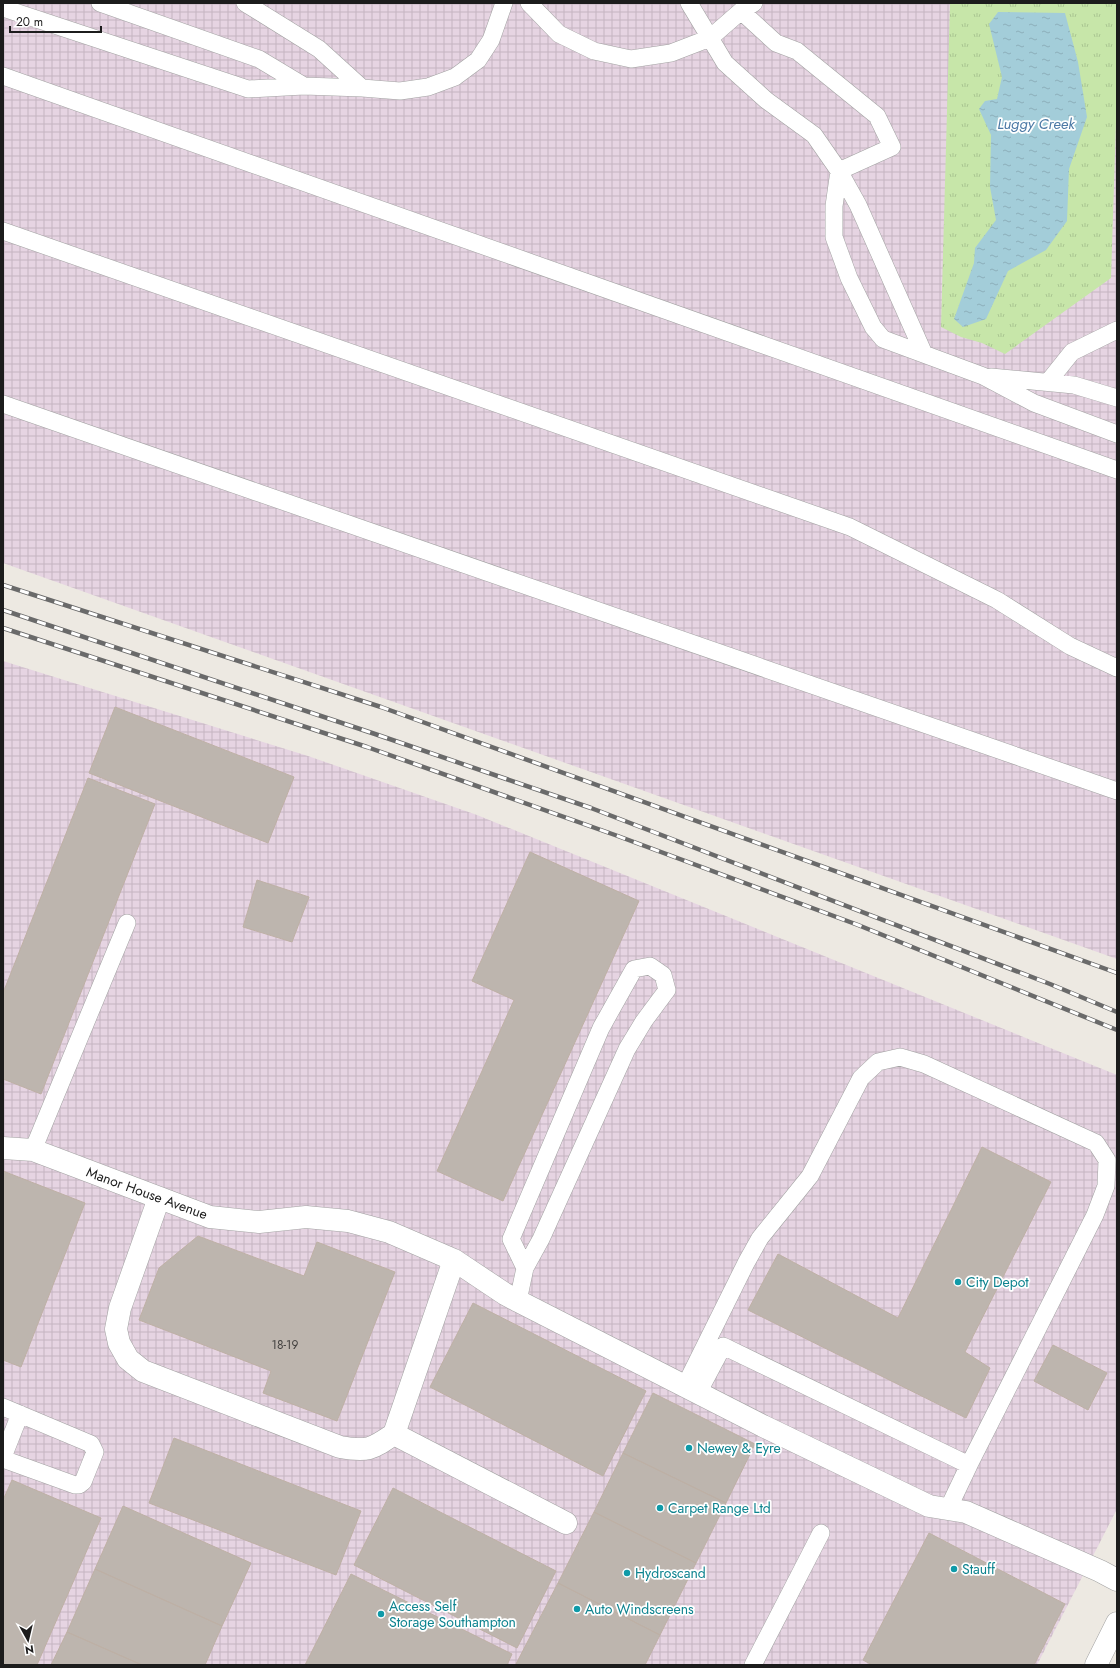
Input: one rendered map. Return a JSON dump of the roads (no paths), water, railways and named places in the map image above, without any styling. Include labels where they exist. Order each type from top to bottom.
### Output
[{"type":"street","name":"Manor House Avenue","points":[[3,1148],[33,1150],[210,1217],[259,1222],[306,1217],[348,1220],[389,1232],[454,1260],[518,1301],[763,1426],[929,1506],[966,1512],[1100,1571],[1117,1580]]},
{"type":"street","points":[[159,1198],[120,1308],[116,1329],[119,1343],[128,1359],[143,1372],[340,1447],[359,1451],[376,1446],[394,1434],[454,1260]]},
{"type":"street","points":[[394,1434],[566,1523]]},
{"type":"street","points":[[1096,1665],[1117,1623]]},
{"type":"lane","points":[[100,3],[259,59],[304,86]]},
{"type":"lane","points":[[245,3],[319,49],[362,88]]},
{"type":"lane","points":[[3,8],[248,89],[304,86],[400,91],[428,86],[455,77],[478,60],[490,40],[504,3]]},
{"type":"lane","points":[[529,3],[559,34],[594,51],[632,59],[671,54],[710,38],[747,7],[776,43],[797,51],[877,116],[892,147],[839,171]]},
{"type":"lane","points":[[689,3],[725,63],[766,100],[814,135],[839,171],[858,205],[924,354]]},
{"type":"lane","points":[[3,76],[1117,470]]},
{"type":"lane","points":[[839,171],[834,206],[834,237],[849,278],[873,327],[884,339],[983,376],[1034,403],[1117,434]]},
{"type":"lane","points":[[3,231],[850,527],[997,600],[1070,646],[1117,668]]},
{"type":"lane","points":[[1048,382],[1072,352],[1117,330]]},
{"type":"lane","points":[[983,376],[1074,385],[1117,398]]},
{"type":"lane","points":[[3,404],[1117,791]]},
{"type":"lane","points":[[33,1150],[127,923]]},
{"type":"lane","points":[[518,1301],[525,1268],[541,1239],[627,1049],[644,1021],[667,990],[663,975],[650,966],[634,969],[601,1028],[511,1239],[525,1268]]},
{"type":"lane","points":[[692,1390],[760,1238],[810,1176],[861,1078],[878,1062],[900,1057],[924,1064],[1096,1143],[1107,1160],[1106,1186],[1096,1215],[948,1509]]},
{"type":"lane","points":[[692,1390],[722,1346],[969,1465]]},
{"type":"lane","points":[[3,1407],[20,1414],[91,1444],[95,1452],[83,1482],[79,1485],[75,1485],[3,1458],[20,1414]]},
{"type":"lane","points":[[753,1665],[821,1533]]},
{"type":"water","name":"Luggy Creek","points":[[998,12],[1065,13],[1078,62],[1087,117],[1069,169],[1067,221],[1046,250],[1008,271],[986,319],[963,327],[954,319],[974,263],[975,248],[996,220],[990,187],[991,135],[979,109],[985,101],[997,99],[1002,77],[989,24]]},
{"type":"railway","points":[[3,585],[381,707],[1117,973]]},
{"type":"railway","points":[[3,610],[591,808],[1050,984],[1117,1012]]},
{"type":"railway","points":[[3,628],[367,747],[615,835],[858,925],[1117,1030]]},
{"type":"place","name":"City Depot","points":[[958,1282]]},
{"type":"place","name":"Newey & Eyre","points":[[689,1448]]},
{"type":"place","name":"Carpet Range Ltd","points":[[660,1508]]},
{"type":"place","name":"Stauff","points":[[954,1569]]},
{"type":"place","name":"Hydroscand","points":[[627,1573]]},
{"type":"place","name":"Auto Windscreens","points":[[577,1609]]},
{"type":"place","name":"Access Self Storage Southampton","points":[[381,1614]]}]
